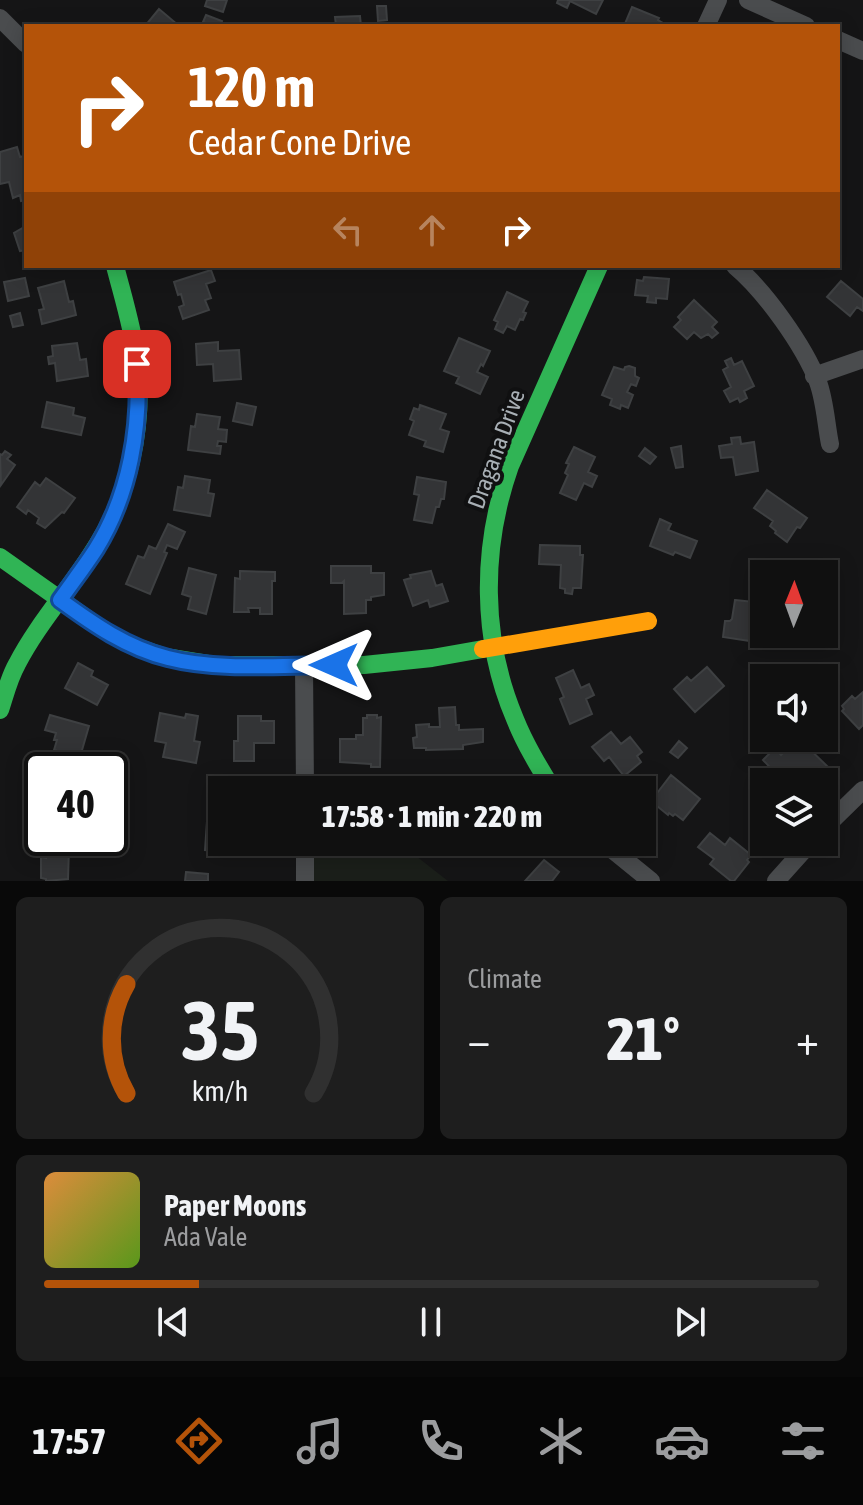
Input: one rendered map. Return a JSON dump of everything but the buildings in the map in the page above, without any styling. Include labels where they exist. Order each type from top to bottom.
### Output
[{"type":"street","points":[[707,24],[718,0]]},
{"type":"street","points":[[748,0],[802,24]]},
{"type":"street","points":[[0,18],[24,42]]},
{"type":"street","points":[[840,41],[863,51]]},
{"type":"street","points":[[0,710],[15,667],[97,547],[115,511],[130,465],[138,409],[137,364],[115,268]]},
{"type":"street","name":"Dragana Drive","points":[[545,776],[518,730],[506,699],[490,628],[489,561],[494,519],[503,486],[598,268]]},
{"type":"street","points":[[737,268],[786,325],[814,376],[821,394],[830,444]]},
{"type":"street","points":[[814,376],[863,359]]},
{"type":"street","points":[[0,557],[99,627],[131,645],[165,657],[214,665],[364,665],[432,658],[648,621]]},
{"type":"street","points":[[304,665],[305,776]]},
{"type":"street","points":[[838,814],[863,790]]},
{"type":"street","points":[[305,856],[305,881]]},
{"type":"street","points":[[620,856],[651,881]]},
{"type":"street","points":[[776,881],[798,856]]},
{"type":"shaded area","points":[[309,856],[416,856],[448,881],[306,881]]},
{"type":"traffic: fast","points":[[0,710],[25,650],[105,532],[116,509],[131,461],[138,411],[137,361],[116,268]]},
{"type":"traffic: fast","points":[[544,776],[523,737],[504,689],[491,625],[490,561],[500,497],[510,466],[598,268]]},
{"type":"traffic: fast","points":[[0,557],[99,627],[131,645],[165,657],[214,665],[364,665],[483,649]]},
{"type":"traffic: slow","points":[[483,649],[648,621]]},
{"type":"route","points":[[137,364],[136,437],[115,511],[97,547],[60,600],[131,645],[180,661],[214,665],[334,665]]}]
